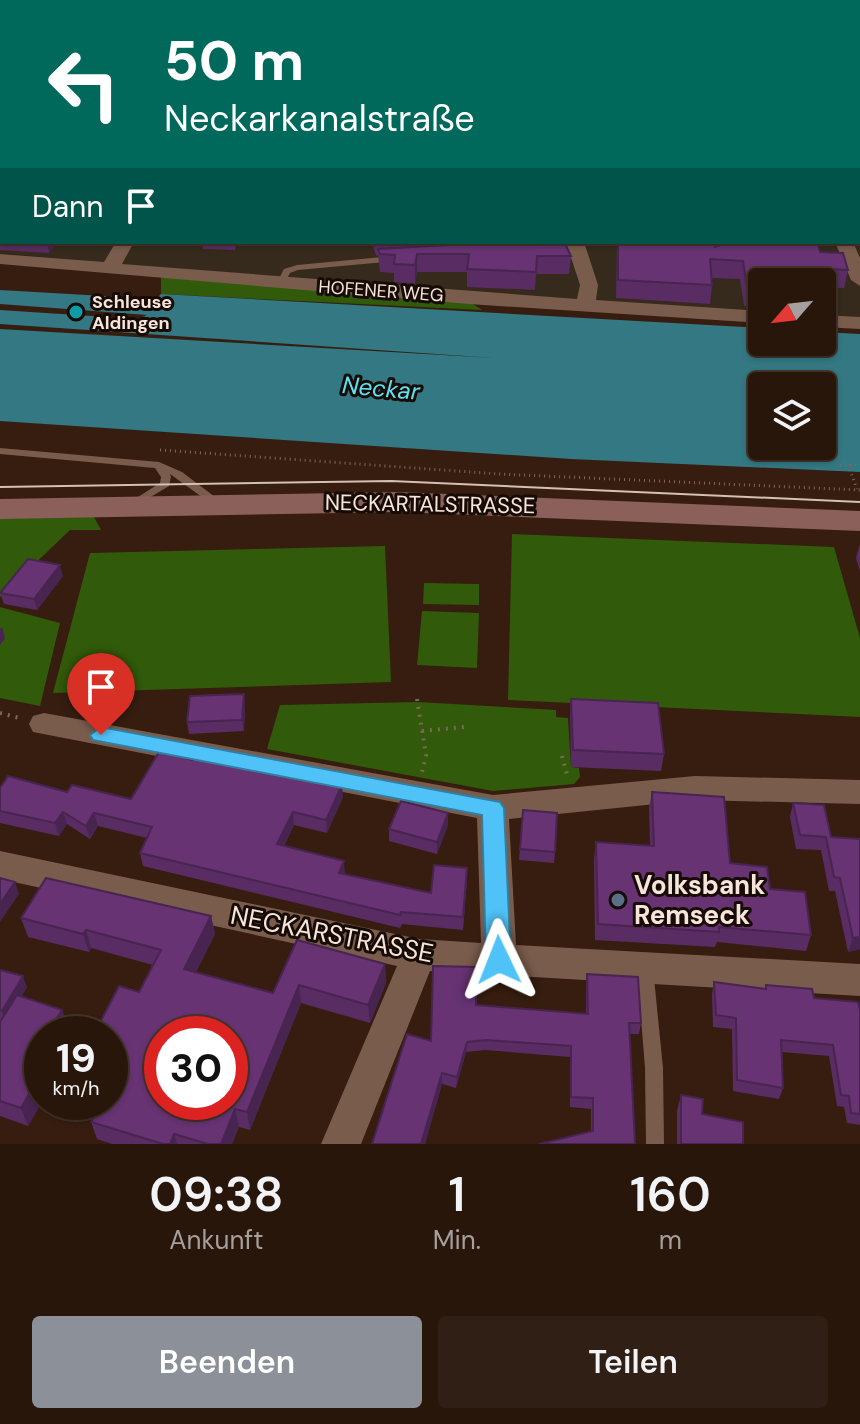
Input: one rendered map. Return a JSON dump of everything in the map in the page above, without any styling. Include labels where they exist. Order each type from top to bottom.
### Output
[{"type":"main road","name":"NECKARTALSTRASSE","points":[[0,509],[217,503],[526,505],[859,500]]},
{"type":"street","points":[[109,270],[124,244]]},
{"type":"street","points":[[573,247],[589,285],[585,306]]},
{"type":"street","points":[[848,256],[860,280]]},
{"type":"street","name":"HOFENER WEG","points":[[0,259],[280,284],[748,316]]},
{"type":"street","points":[[836,322],[860,323]]},
{"type":"street","points":[[44,724],[493,808],[695,788],[860,792]]},
{"type":"street","points":[[493,808],[499,960]]},
{"type":"street","name":"NECKARSTRASSE","points":[[0,865],[419,955],[860,980]]},
{"type":"street","points":[[341,1144],[419,955]]},
{"type":"lane","points":[[280,284],[287,271],[311,265],[408,258]]},
{"type":"lane","points":[[0,451],[159,465],[178,474],[217,503]]},
{"type":"lane","points":[[130,506],[165,484],[166,477],[159,465]]},
{"type":"lane","points":[[645,968],[654,1068],[655,1144]]},
{"type":"path","points":[[154,450],[859,500],[848,465]]},
{"type":"path","points":[[840,465],[857,465]]},
{"type":"path","points":[[417,699],[426,755],[418,794]]},
{"type":"path","points":[[422,731],[465,727]]},
{"type":"shaded area","points":[[0,244],[860,244],[860,320],[836,319],[836,268],[748,268],[748,314],[350,286],[0,253]]},
{"type":"green space","points":[[161,277],[470,302],[482,310],[161,294]]},
{"type":"green space","points":[[92,513],[101,530],[70,530],[0,597],[0,518]]},
{"type":"green space","points":[[512,534],[834,547],[860,638],[860,717],[508,700]]},
{"type":"green space","points":[[385,546],[391,682],[53,693],[90,553]]},
{"type":"green space","points":[[424,583],[479,584],[479,605],[423,604]]},
{"type":"green space","points":[[0,607],[60,623],[40,706],[0,698]]},
{"type":"green space","points":[[422,611],[479,613],[477,668],[417,665]]},
{"type":"green space","points":[[418,702],[556,710],[556,717],[568,718],[571,767],[579,768],[580,777],[574,784],[493,791],[267,749],[280,705]]},
{"type":"water","name":"Neckar","points":[[0,290],[156,299],[161,294],[748,327],[748,356],[836,356],[836,333],[860,334],[860,472],[571,459],[0,421],[0,329],[494,358],[0,324],[0,310],[138,319],[147,315],[0,304]]},
{"type":"building","points":[[467,244],[565,244],[571,256],[537,256],[536,272],[467,269],[469,254],[417,254],[415,265],[394,264],[395,255],[380,254],[378,249]]},
{"type":"building","points":[[618,244],[714,244],[715,247],[723,244],[818,245],[820,252],[843,253],[848,270],[748,268],[747,287],[743,261],[710,259],[712,285],[618,280]]},
{"type":"building","points":[[28,559],[60,565],[34,599],[0,593]]},
{"type":"building","points":[[244,694],[242,720],[187,722],[190,696]]},
{"type":"building","points":[[571,699],[658,703],[664,754],[573,750]]},
{"type":"building","points":[[159,752],[193,760],[197,755],[342,785],[326,820],[293,812],[277,844],[344,861],[339,873],[431,893],[434,865],[467,868],[463,917],[401,912],[400,915],[140,853],[152,827],[94,813],[86,826],[63,812],[55,823],[0,811],[0,788],[8,776],[67,792],[72,785],[131,799]]},
{"type":"building","points":[[652,792],[724,797],[730,863],[767,867],[770,889],[805,892],[811,935],[719,927],[719,932],[598,924],[596,842],[654,846]]},
{"type":"building","points":[[401,801],[448,813],[437,842],[389,829]]},
{"type":"building","points":[[793,803],[824,805],[831,837],[860,839],[860,937],[853,938],[840,878],[834,877],[826,837],[800,835]]},
{"type":"building","points":[[523,810],[557,813],[555,852],[520,849]]},
{"type":"building","points":[[0,878],[15,882],[0,904]]},
{"type":"building","points":[[46,878],[211,916],[184,969],[273,993],[297,940],[385,964],[368,1005],[299,985],[248,1110],[248,1016],[144,1016],[144,1120],[231,1120],[221,1144],[208,1144],[174,1134],[170,1144],[163,1144],[91,1122],[128,1120],[128,1016],[103,1016],[119,986],[139,992],[161,950],[86,930],[83,934],[21,918]]},
{"type":"building","points":[[433,966],[476,967],[476,1005],[588,1014],[587,974],[638,977],[641,1023],[629,1023],[635,1144],[539,1144],[593,1131],[593,1098],[571,1097],[571,1046],[486,1040],[467,1042],[457,1077],[442,1073],[421,1144],[372,1144],[407,1034],[431,1041]]},
{"type":"building","points":[[0,970],[23,976],[2,1011],[0,1010]]},
{"type":"building","points":[[714,982],[766,989],[766,985],[812,989],[814,998],[858,1002],[860,1114],[851,1113],[849,1096],[841,1095],[833,1045],[781,1040],[783,1088],[737,1080],[736,1018],[716,1015]]},
{"type":"building","points":[[17,995],[62,1010],[58,1016],[24,1016],[24,1103],[21,1108],[0,1101],[0,1022]]},
{"type":"building","points":[[681,1095],[703,1099],[702,1114],[743,1122],[743,1144],[681,1144]]},
{"type":"tram line","points":[[0,487],[391,481],[860,502]]},
{"type":"place","name":"Schleuse Aldingen","points":[[76,312]]},
{"type":"place","name":"Volksbank Remseck","points":[[618,900]]},
{"type":"route","points":[[101,735],[493,808],[499,960]]}]
